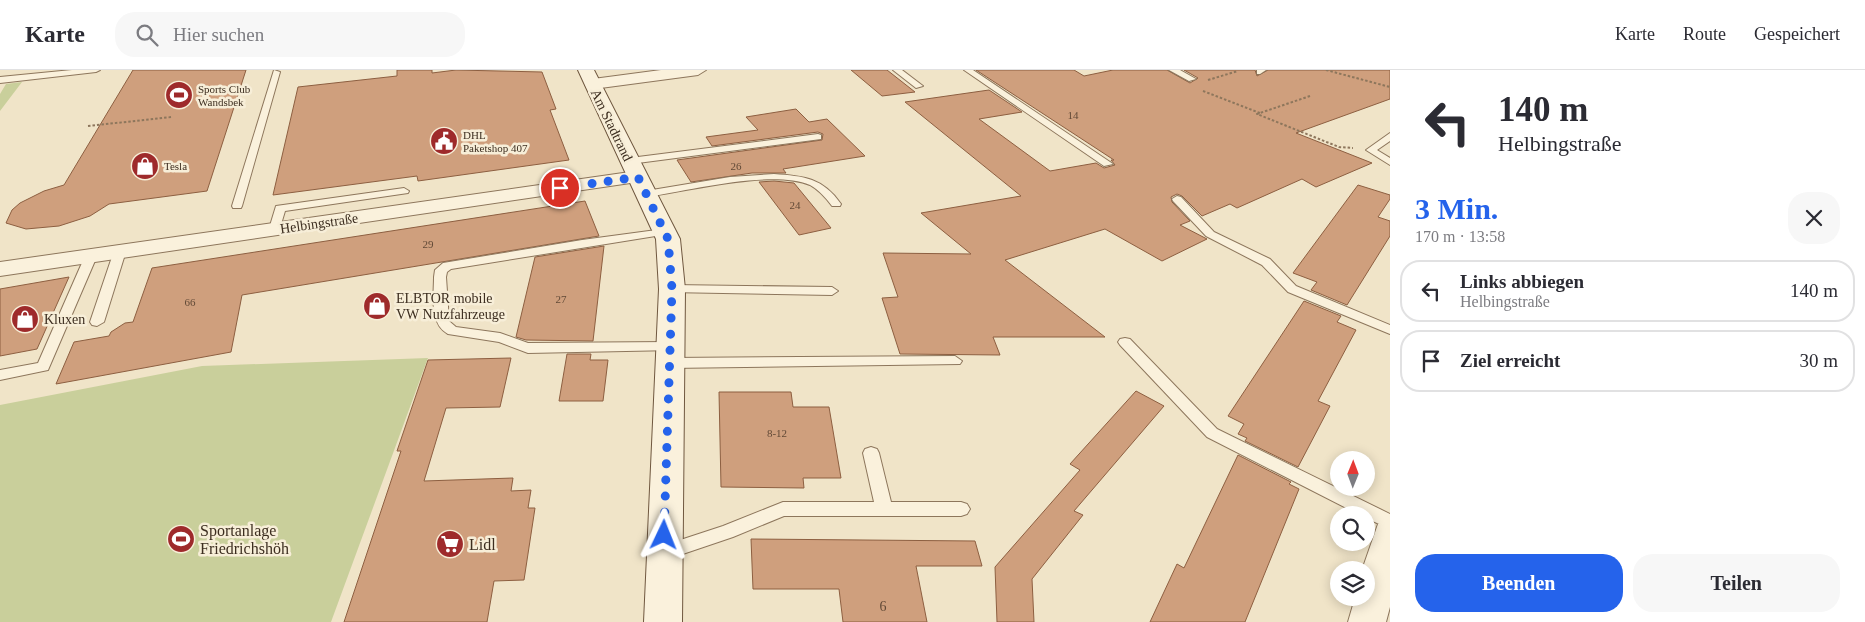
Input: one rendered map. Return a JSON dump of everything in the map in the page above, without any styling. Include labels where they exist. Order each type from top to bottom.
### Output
[{"type":"street","points":[[589,77],[698,70]]},
{"type":"street","name":"Am Stadtrand","points":[[589,77],[668,239],[672,289],[663,622]]},
{"type":"street","name":"Helbingstraße","points":[[0,269],[638,177]]},
{"type":"street","points":[[1367,622],[1390,534]]},
{"type":"lane","points":[[0,80],[96,70]]},
{"type":"lane","points":[[897,70],[919,86]]},
{"type":"lane","points":[[968,70],[1108,164]]},
{"type":"lane","points":[[1173,70],[1196,81]]},
{"type":"lane","points":[[237,206],[276,72]]},
{"type":"lane","points":[[638,177],[818,136]]},
{"type":"lane","points":[[1390,136],[1371,150],[1390,162]]},
{"type":"lane","points":[[638,177],[792,177],[812,182],[825,191],[836,204]]},
{"type":"lane","points":[[275,229],[280,208],[404,191]]},
{"type":"lane","points":[[1177,199],[1210,234],[1266,262],[1292,289],[1390,330]]},
{"type":"lane","points":[[664,232],[582,243],[447,266],[441,270],[440,277],[441,322],[446,328],[455,333],[505,338],[515,346],[528,348],[670,355],[955,361]]},
{"type":"lane","points":[[97,322],[120,251]]},
{"type":"lane","points":[[0,375],[43,366],[91,256]]},
{"type":"lane","points":[[672,289],[832,291]]},
{"type":"lane","points":[[1125,342],[1212,433],[1390,522]]},
{"type":"lane","points":[[871,453],[884,508]]},
{"type":"lane","points":[[664,553],[727,532],[783,509],[961,509]]},
{"type":"path","points":[[1326,70],[1390,87]]},
{"type":"path","points":[[1196,81],[1238,71]]},
{"type":"path","points":[[1198,89],[1260,113],[1310,96]]},
{"type":"path","points":[[1260,113],[1257,114],[1339,147],[1371,150]]},
{"type":"path","points":[[88,126],[172,117]]},
{"type":"green space","points":[[22,82],[0,111],[0,94],[6,84]]},
{"type":"green space","name":"Sportanlage Friedrichshöh","points":[[428,358],[331,622],[0,622],[0,405],[202,366]]},
{"type":"building","name":"Tesla","points":[[133,70],[246,70],[207,191],[109,204],[90,216],[59,226],[26,229],[6,223],[12,210],[20,203],[44,191],[64,185]]},
{"type":"building","points":[[397,70],[432,70],[432,73],[456,70],[542,72],[556,109],[550,110],[569,160],[418,181],[417,176],[273,195],[298,87],[397,76]]},
{"type":"building","points":[[851,70],[887,70],[915,92],[882,96]]},
{"type":"building","points":[[976,70],[1074,70],[1084,76],[1113,70],[1167,70],[1190,83],[1198,78],[1184,70],[1255,70],[1257,76],[1268,70],[1390,70],[1390,99],[1296,133],[1372,163],[1316,187],[1302,179],[1237,208],[1230,204],[1202,216],[1182,196],[1177,194],[1171,197],[1172,202],[1190,221],[1180,225],[1207,239],[1162,261],[1105,229],[1005,260],[1105,337],[993,337],[1000,355],[900,354],[882,298],[898,297],[883,253],[971,254],[921,213],[1021,196],[905,102],[989,90],[1022,112],[979,119],[1050,171],[1096,163],[1104,168],[1115,165],[1111,160],[1114,160]]},
{"type":"building","points":[[796,109],[809,122],[827,119],[865,156],[783,169],[786,173],[752,173],[691,182],[677,160],[822,140],[823,134],[818,132],[712,146],[706,137],[758,130],[746,117]]},
{"type":"building","points":[[759,182],[794,183],[831,228],[799,235]]},
{"type":"building","points":[[1358,185],[1390,195],[1390,199],[1378,217],[1390,221],[1390,236],[1347,305],[1311,290],[1317,282],[1293,273]]},
{"type":"building","points":[[585,201],[599,236],[242,295],[231,352],[56,384],[74,342],[109,336],[111,332],[125,323],[133,322],[152,268]]},
{"type":"building","points":[[604,246],[593,341],[526,340],[516,337],[535,257]]},
{"type":"building","name":"Kluxen","points":[[69,277],[37,349],[0,356],[0,289]]},
{"type":"building","points":[[1304,301],[1341,316],[1337,322],[1356,330],[1318,401],[1330,406],[1298,467],[1245,441],[1247,438],[1238,434],[1244,424],[1228,416]]},
{"type":"building","points":[[567,354],[591,354],[590,360],[608,360],[603,401],[559,401]]},
{"type":"building","name":"Lidl","points":[[511,358],[500,407],[446,408],[424,481],[513,478],[511,491],[531,490],[528,508],[535,508],[524,580],[494,581],[487,622],[344,622],[401,451],[397,451],[428,360]]},
{"type":"building","points":[[1136,391],[1164,406],[1074,511],[1083,515],[1032,579],[1034,622],[997,622],[995,567],[1080,470],[1070,464]]},
{"type":"building","points":[[719,392],[791,392],[793,407],[829,407],[841,478],[803,478],[804,488],[721,487]]},
{"type":"building","points":[[1238,455],[1291,482],[1289,484],[1299,489],[1245,622],[1150,622],[1177,564],[1184,568]]},
{"type":"building","points":[[751,539],[975,541],[982,566],[916,566],[927,622],[843,622],[839,589],[753,589]]},
{"type":"place","name":"Sports Club Wandsbek","points":[[179,95]]},
{"type":"place","name":"DHL Paketshop 407","points":[[444,141]]},
{"type":"place","name":"Tesla","points":[[145,166]]},
{"type":"place","name":"ELBTOR mobile VW Nutzfahrzeuge","points":[[377,306]]},
{"type":"place","name":"Kluxen","points":[[25,319]]},
{"type":"place","name":"Sportanlage Friedrichshöh","points":[[181,539]]},
{"type":"place","name":"Lidl","points":[[450,544]]},
{"type":"route","points":[[560,188],[638,177],[668,239],[672,289],[664,535]]}]
